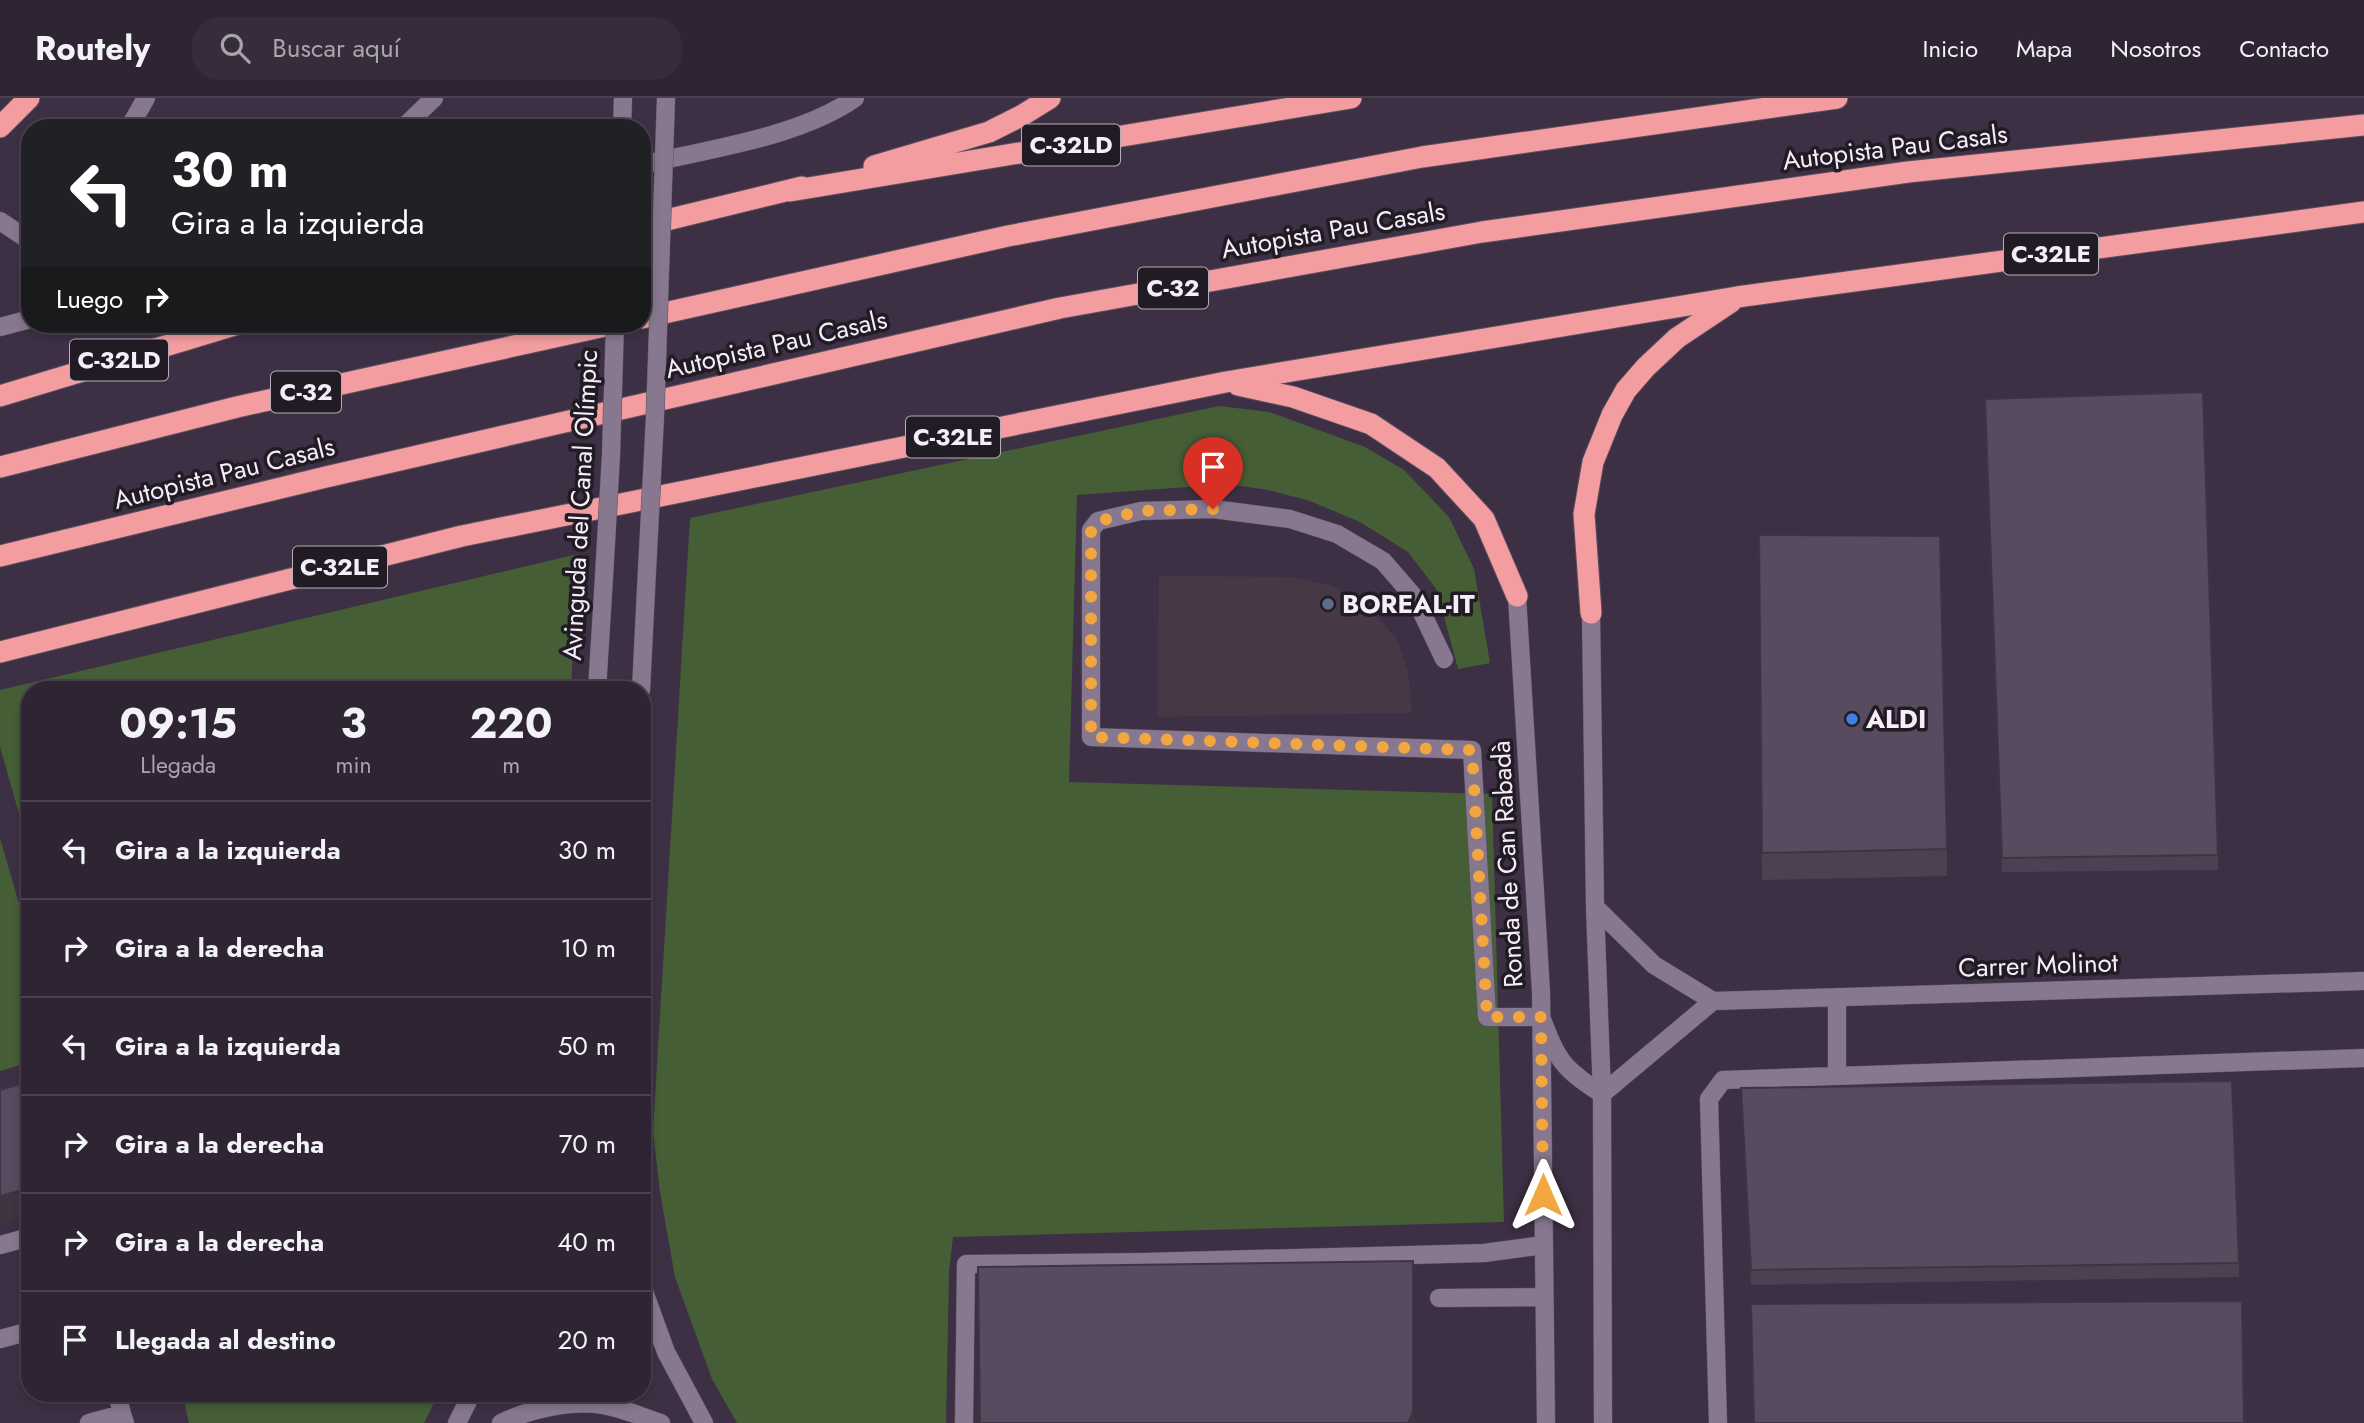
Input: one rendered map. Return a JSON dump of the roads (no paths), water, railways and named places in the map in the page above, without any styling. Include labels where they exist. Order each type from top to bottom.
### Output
[{"type":"highway","points":[[0,127],[29,98]]},
{"type":"highway","points":[[790,191],[989,132],[1050,98]]},
{"type":"highway","name":"C-32LD","points":[[651,224],[790,191],[1351,98]]},
{"type":"highway","name":"Autopista Pau Casals","points":[[651,315],[1007,236],[1422,157],[1837,98]]},
{"type":"highway","name":"Autopista Pau Casals","points":[[0,556],[326,477],[1060,308],[1482,232],[1894,173],[2364,125]]},
{"type":"highway","name":"C-32LE","points":[[0,652],[462,536],[1226,382],[1737,298],[2364,212]]},
{"type":"highway","points":[[1591,613],[1584,514],[1593,462],[1612,415],[1626,390],[1646,367],[1677,338],[1737,298]]},
{"type":"highway","name":"C-32LD","points":[[0,396],[208,333]]},
{"type":"highway","name":"C-32","points":[[0,467],[237,407],[574,333]]},
{"type":"highway","points":[[1226,382],[1293,397],[1371,424],[1437,468],[1484,519],[1517,596]]},
{"type":"street","points":[[134,119],[146,98]]},
{"type":"street","points":[[412,119],[434,98]]},
{"type":"street","points":[[641,681],[655,417],[666,98]]},
{"type":"street","points":[[651,163],[793,128],[822,117],[855,98]]},
{"type":"street","points":[[622,119],[623,101]]},
{"type":"street","points":[[0,221],[21,235]]},
{"type":"street","points":[[0,327],[21,321]]},
{"type":"street","name":"Avinguda del Canal Olímpic","points":[[598,681],[611,455],[615,333]]},
{"type":"street","points":[[1444,659],[1415,598],[1383,561],[1337,534],[1290,519],[1213,509],[1141,511],[1098,521],[1091,530],[1091,737],[1472,750],[1487,1017],[1541,1017],[1558,1058],[1572,1074],[1602,1094]]},
{"type":"street","name":"Ronda de Can Rabadà","points":[[1517,596],[1541,1017],[1546,1423]]},
{"type":"street","points":[[1591,613],[1595,907],[1602,1094],[1602,1423]]},
{"type":"street","points":[[1595,907],[1654,965],[1713,1001],[1602,1094]]},
{"type":"street","name":"Carrer Molinot","points":[[1713,1001],[2364,981]]},
{"type":"street","points":[[1837,997],[1837,1076]]},
{"type":"street","points":[[1718,1423],[1709,1099],[1723,1080],[2364,1058]]},
{"type":"street","points":[[0,1245],[21,1239]]},
{"type":"street","points":[[964,1423],[966,1264],[1484,1253],[1543,1245]]},
{"type":"street","points":[[1439,1298],[1544,1297]]},
{"type":"street","points":[[651,1311],[666,1352],[704,1423]]},
{"type":"street","points":[[0,1339],[21,1333]]},
{"type":"street","points":[[1534,1423],[1545,1353]]},
{"type":"street","points":[[457,1423],[468,1402]]},
{"type":"street","points":[[501,1423],[517,1415],[570,1405],[603,1405],[661,1423]]},
{"type":"street","points":[[89,1423],[123,1418]]},
{"type":"place","name":"BOREAL-IT","points":[[1328,604]]},
{"type":"place","name":"ALDI","points":[[1852,719]]}]
